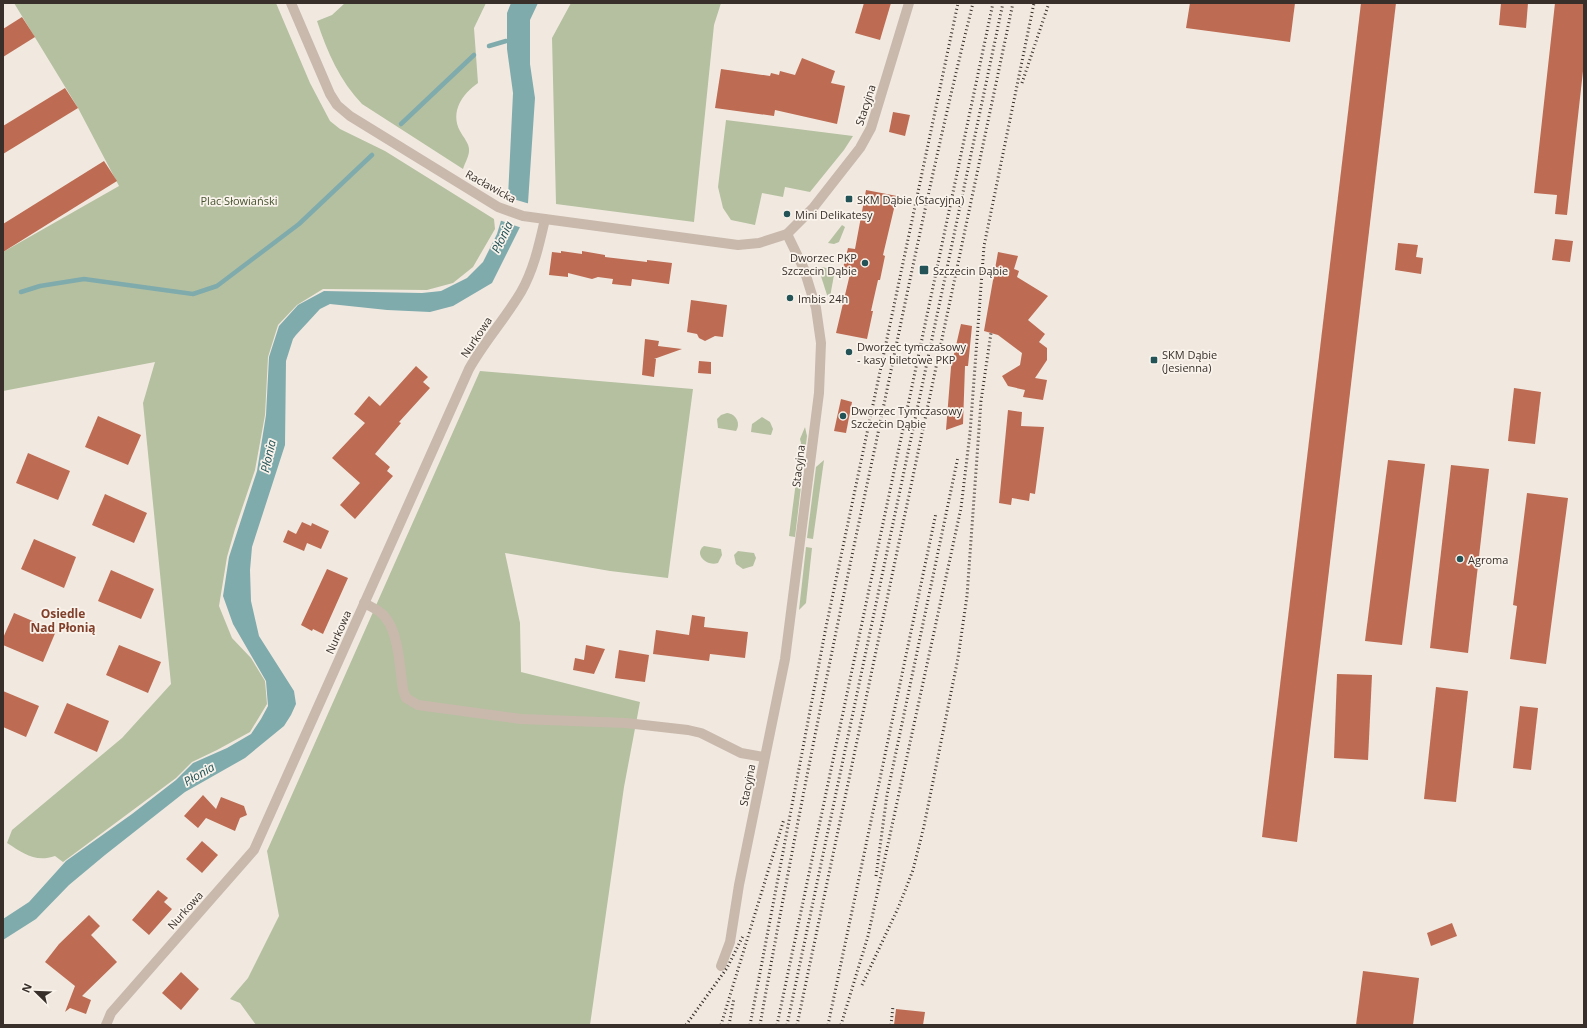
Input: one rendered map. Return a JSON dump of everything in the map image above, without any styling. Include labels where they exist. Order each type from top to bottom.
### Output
[{"type":"street","name":"Racławicka","points":[[291,3],[330,94],[337,105],[356,120],[499,207],[531,217],[738,245],[759,243],[788,234]]},
{"type":"street","name":"Stacyjna","points":[[721,966],[730,942],[739,885],[785,659],[796,582],[820,373],[821,343],[816,308],[804,269],[788,234],[830,188],[860,148],[871,128],[909,3]]},
{"type":"street","name":"Nurkowa","points":[[106,1025],[111,1013],[254,850],[469,369],[479,351],[517,299],[528,278],[537,255],[546,219]]},
{"type":"street","points":[[364,603],[377,610],[386,619],[395,643],[403,690],[406,698],[418,705],[521,720],[626,723],[688,730],[701,733],[741,753],[764,757]]},
{"type":"green space","name":"Plac Słowiański","points":[[14,3],[276,3],[310,83],[330,121],[340,129],[385,151],[494,219],[495,229],[473,267],[453,283],[427,290],[323,289],[297,305],[278,325],[268,357],[265,415],[255,470],[227,557],[219,606],[232,638],[251,658],[265,681],[267,704],[250,732],[192,762],[176,778],[63,862],[55,856],[48,858],[35,858],[18,850],[7,843],[12,830],[122,738],[171,684],[143,403],[155,362],[3,391],[3,252],[119,186],[78,108]]},
{"type":"green space","points":[[345,3],[486,3],[474,28],[478,83],[467,92],[459,104],[456,117],[457,124],[469,148],[463,169],[362,104],[347,86],[335,66],[317,21],[332,15]]},
{"type":"green space","points":[[571,3],[721,3],[714,25],[694,222],[556,204],[552,38]]},
{"type":"green space","points":[[726,120],[853,136],[844,150],[810,192],[785,187],[783,197],[762,193],[755,225],[731,220],[723,208],[718,187]]},
{"type":"green space","points":[[842,225],[845,227],[839,242],[834,244],[828,243]]},
{"type":"green space","points":[[822,267],[830,269],[834,275],[830,297],[827,295],[819,270]]},
{"type":"green space","points":[[480,371],[693,389],[668,578],[610,571],[505,553],[520,623],[521,672],[640,702],[624,787],[590,1025],[256,1025],[240,1003],[230,999],[248,978],[279,916],[267,851]]},
{"type":"green space","points":[[727,413],[733,415],[737,419],[738,425],[736,431],[718,428],[717,419],[721,415]]},
{"type":"green space","points":[[762,417],[770,422],[773,429],[771,435],[751,432],[752,424]]},
{"type":"green space","points":[[805,427],[807,436],[795,537],[789,536],[801,443],[800,439]]},
{"type":"green space","points":[[824,460],[813,539],[807,538],[816,467]]},
{"type":"green space","points":[[704,546],[721,549],[722,555],[718,563],[710,563],[703,559],[700,553]]},
{"type":"green space","points":[[806,547],[812,548],[806,603],[799,610]]},
{"type":"green space","points":[[738,551],[754,553],[756,558],[753,566],[743,569],[736,564],[734,555]]},
{"type":"water","name":"Płonia","points":[[511,3],[538,3],[530,20],[530,64],[535,98],[528,203],[520,227],[492,283],[453,306],[430,312],[387,310],[330,304],[320,309],[296,335],[293,339],[286,361],[285,445],[252,547],[250,570],[251,601],[259,636],[294,691],[296,704],[291,715],[284,726],[245,758],[185,792],[69,885],[36,919],[3,940],[3,919],[29,902],[66,861],[132,814],[176,780],[193,763],[227,748],[251,734],[261,719],[268,706],[266,681],[233,624],[223,596],[229,557],[257,471],[266,415],[269,357],[279,326],[298,305],[324,291],[422,293],[441,291],[467,278],[483,262],[497,234],[508,197],[513,93],[507,49],[507,13]]},
{"type":"pier","points":[[506,197],[530,204],[522,228],[499,220]]},
{"type":"building","points":[[864,3],[891,3],[880,40],[855,33]]},
{"type":"building","points":[[1190,3],[1295,3],[1290,42],[1186,28]]},
{"type":"building","points":[[1361,3],[1396,3],[1297,842],[1262,837]]},
{"type":"building","points":[[1501,3],[1528,3],[1526,28],[1499,25]]},
{"type":"building","points":[[1555,3],[1584,3],[1584,62],[1567,215],[1555,214],[1557,195],[1534,193]]},
{"type":"building","points":[[22,17],[35,37],[3,57],[3,29]]},
{"type":"building","points":[[802,58],[835,71],[831,83],[845,86],[837,124],[775,110],[774,116],[715,108],[721,69],[770,76],[771,73],[779,75],[780,71],[795,75]]},
{"type":"building","points":[[65,88],[78,108],[3,154],[3,126]]},
{"type":"building","points":[[893,112],[910,115],[905,136],[889,132]]},
{"type":"building","points":[[104,161],[117,181],[3,252],[3,224]]},
{"type":"building","name":"Dworzec PKP Szczecin Dąbie","points":[[866,190],[897,196],[883,255],[885,256],[880,280],[878,280],[871,311],[873,311],[867,339],[836,333],[850,274],[842,272],[848,248],[855,249]]},
{"type":"building","points":[[1555,239],[1573,241],[1570,262],[1552,260]]},
{"type":"building","points":[[1398,243],[1418,245],[1416,257],[1423,258],[1421,274],[1395,270]]},
{"type":"building","points":[[561,251],[582,254],[582,251],[605,255],[605,257],[647,262],[647,260],[672,263],[669,284],[632,279],[631,286],[612,284],[613,279],[598,277],[592,279],[568,273],[568,277],[549,275],[552,252],[561,253]]},
{"type":"building","points":[[998,252],[1018,256],[1014,269],[1019,271],[1017,277],[1048,296],[1028,320],[1045,334],[1039,342],[1047,348],[1047,360],[1035,378],[1047,380],[1043,400],[1023,397],[1025,390],[1008,386],[1002,376],[1020,365],[1022,353],[998,335],[984,331]]},
{"type":"building","points":[[691,300],[727,305],[723,337],[715,336],[705,341],[699,338],[697,334],[687,332]]},
{"type":"building","points":[[961,324],[972,326],[968,366],[965,366],[963,424],[946,430],[951,367]]},
{"type":"building","points":[[645,339],[659,341],[658,346],[682,349],[654,359],[656,359],[654,377],[642,375]]},
{"type":"building","points":[[699,361],[711,362],[711,374],[698,373]]},
{"type":"building","points":[[416,366],[428,377],[423,382],[430,388],[399,422],[401,423],[375,454],[390,467],[387,471],[393,476],[355,519],[340,505],[360,483],[332,458],[365,423],[354,414],[369,396],[380,406]]},
{"type":"building","points":[[1514,388],[1541,392],[1535,444],[1508,441]]},
{"type":"building","name":"Dworzec Tymczasowy Szczecin Dąbie","points":[[841,399],[852,402],[846,433],[834,431]]},
{"type":"building","points":[[1008,410],[1022,412],[1021,426],[1044,427],[1035,494],[1030,493],[1029,501],[1012,498],[1011,505],[999,503]]},
{"type":"building","points":[[98,416],[141,435],[128,465],[85,447]]},
{"type":"building","points":[[28,453],[70,471],[58,500],[16,483]]},
{"type":"building","points":[[1388,460],[1425,464],[1402,645],[1365,641]]},
{"type":"building","name":"Agroma","points":[[1451,465],[1489,469],[1468,653],[1430,648]]},
{"type":"building","points":[[1527,493],[1568,498],[1546,664],[1510,659],[1517,606],[1513,605]]},
{"type":"building","points":[[105,494],[147,513],[134,543],[92,525]]},
{"type":"building","points":[[302,522],[311,526],[312,523],[329,531],[321,549],[307,543],[304,551],[283,542],[288,530],[296,534]]},
{"type":"building","points":[[34,539],[76,557],[64,588],[21,569]]},
{"type":"building","points":[[327,569],[348,578],[323,634],[313,629],[312,631],[301,625]]},
{"type":"building","points":[[111,570],[154,589],[141,619],[98,601]]},
{"type":"building","points":[[14,613],[56,631],[43,662],[3,645],[3,638]]},
{"type":"building","points":[[692,615],[705,617],[704,627],[748,632],[745,658],[710,654],[709,661],[653,654],[656,630],[689,635]]},
{"type":"building","points":[[119,645],[161,662],[148,693],[106,675]]},
{"type":"building","points":[[586,645],[605,649],[594,674],[573,670],[575,658],[584,660]]},
{"type":"building","points":[[619,650],[649,655],[645,682],[615,678]]},
{"type":"building","points":[[1337,674],[1372,675],[1368,760],[1334,758]]},
{"type":"building","points":[[1436,687],[1468,691],[1456,802],[1424,799]]},
{"type":"building","points":[[3,691],[39,706],[26,737],[3,727]]},
{"type":"building","points":[[67,703],[109,721],[97,752],[54,733]]},
{"type":"building","points":[[1520,706],[1538,708],[1531,770],[1513,768]]},
{"type":"building","points":[[203,795],[216,809],[221,797],[244,806],[247,815],[240,818],[235,831],[206,818],[198,828],[184,816]]},
{"type":"building","points":[[202,841],[218,855],[202,873],[186,859]]},
{"type":"building","points":[[158,890],[168,898],[164,902],[172,909],[149,935],[132,920]]},
{"type":"building","points":[[89,915],[100,926],[91,935],[117,962],[82,996],[91,1000],[86,1014],[70,1008],[65,1012],[75,986],[45,962],[59,944]]},
{"type":"building","points":[[1452,923],[1457,936],[1431,946],[1427,933]]},
{"type":"building","points":[[1363,971],[1419,978],[1413,1025],[1356,1025]]},
{"type":"building","points":[[181,972],[199,989],[181,1010],[162,993]]},
{"type":"building","points":[[896,1009],[925,1012],[923,1025],[894,1025]]},
{"type":"waterway","points":[[489,46],[506,41]]},
{"type":"waterway","points":[[401,124],[474,55]]},
{"type":"waterway","points":[[21,292],[40,286],[84,279],[193,294],[217,286],[299,224],[372,155]]},
{"type":"railway","points":[[750,1025],[826,627],[958,3]]},
{"type":"railway","points":[[760,1025],[801,805],[846,584],[923,220],[973,3]]},
{"type":"railway","points":[[777,1025],[993,3]]},
{"type":"railway","points":[[787,1025],[1003,3]]},
{"type":"railway","points":[[797,1025],[1013,3]]},
{"type":"railway","points":[[841,1025],[868,936],[961,508],[970,433],[984,246],[1034,3]]},
{"type":"railway","points":[[1022,83],[1049,3]]},
{"type":"railway","points":[[862,985],[899,906],[913,870],[924,826],[958,658],[967,596],[981,401],[991,333]]},
{"type":"railway","points":[[876,876],[887,795],[958,457]]},
{"type":"railway","points":[[828,1025],[936,513]]},
{"type":"railway","points":[[721,1025],[784,819]]},
{"type":"railway","points":[[686,1025],[727,968],[743,936]]},
{"type":"railway","points":[[729,1025],[734,998]]},
{"type":"railway","points":[[891,1025],[893,1006]]},
{"type":"place","name":"SKM Dąbie (Stacyjna)","points":[[849,199]]},
{"type":"place","name":"Mini Delikatesy","points":[[787,214]]},
{"type":"place","name":"Dworzec PKP Szczecin Dąbie","points":[[865,263]]},
{"type":"place","name":"Szczecin Dąbie","points":[[924,270]]},
{"type":"place","name":"Imbis 24h","points":[[790,298]]},
{"type":"place","name":"Dworzec tymczasowy - kasy biletowe PKP","points":[[849,352]]},
{"type":"place","name":"SKM Dąbie (Jesienna)","points":[[1154,360]]},
{"type":"place","name":"Dworzec Tymczasowy Szczecin Dąbie","points":[[843,416]]},
{"type":"place","name":"Agroma","points":[[1460,559]]},
{"type":"district","name":"Osiedle Nad Płonią","points":[[63,620]]}]
